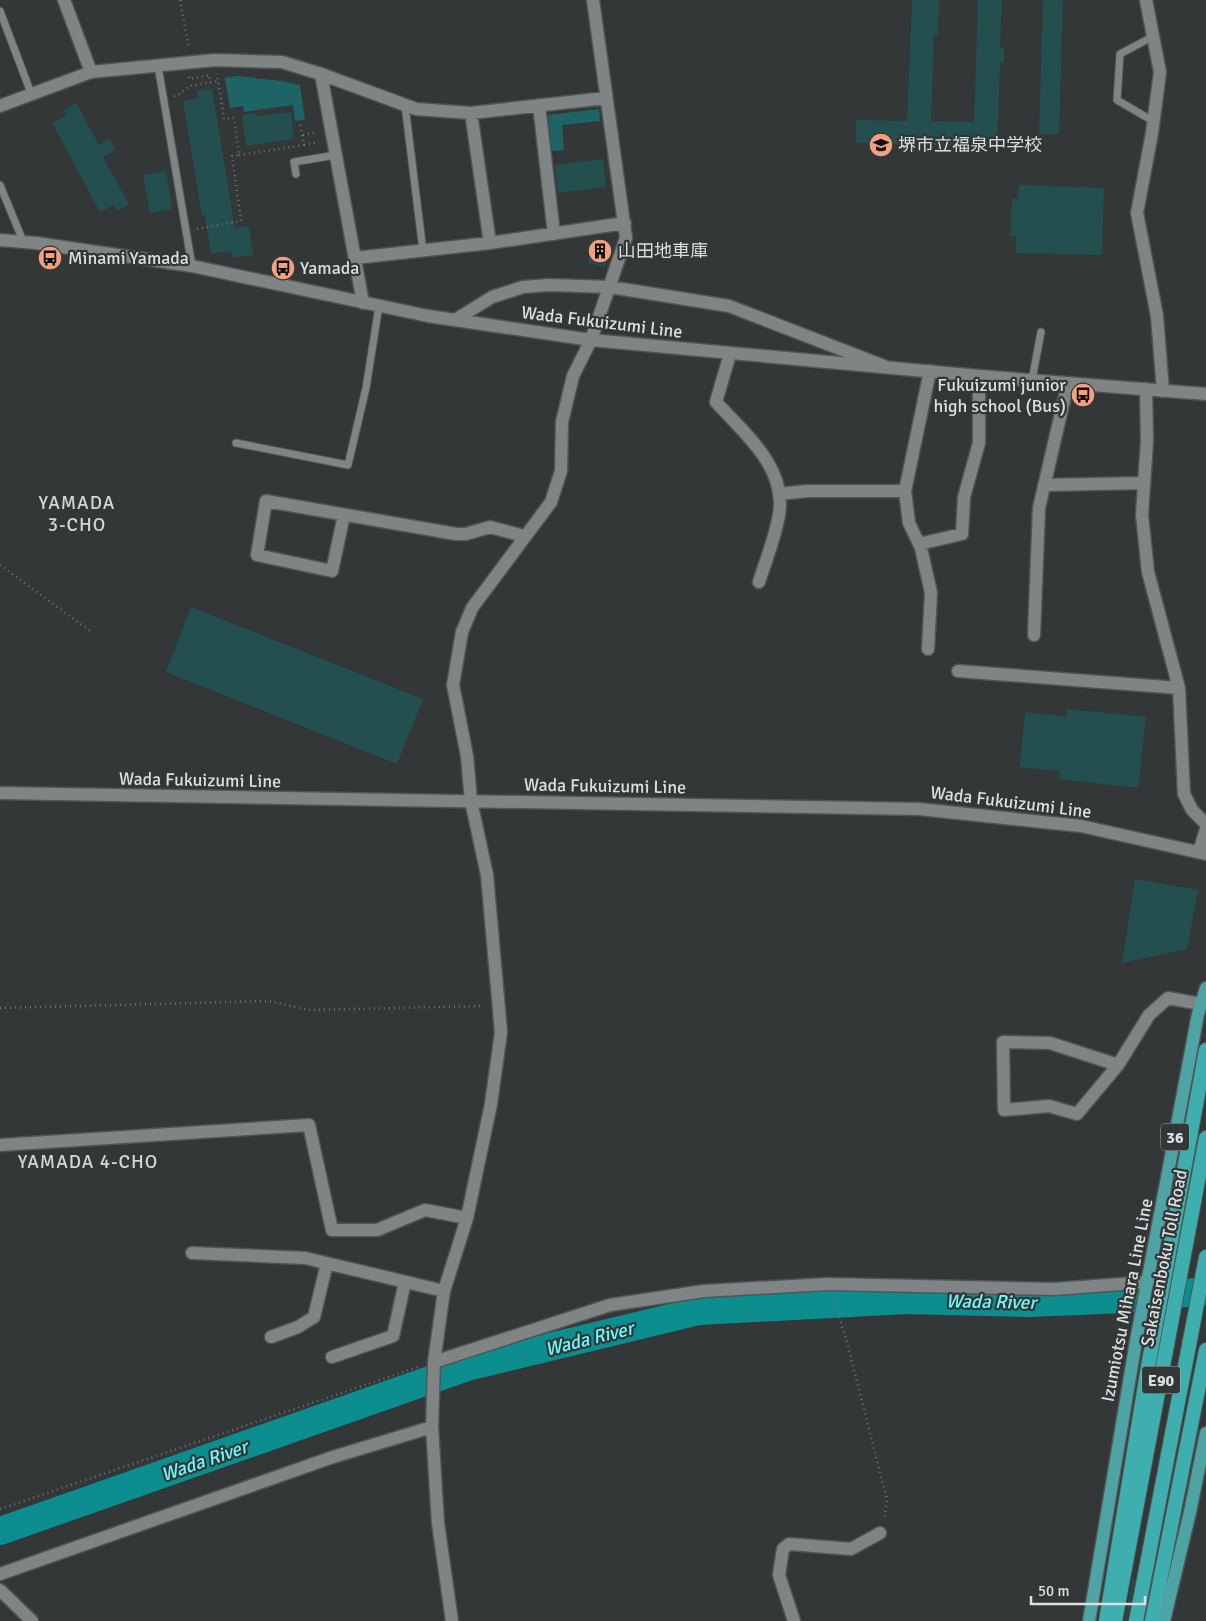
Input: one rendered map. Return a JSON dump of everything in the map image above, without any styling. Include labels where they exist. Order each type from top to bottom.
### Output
[{"type":"highway","points":[[1106,1621],[1147,1371],[1206,1050]]},
{"type":"highway","name":"Sakaisenboku Toll Road","points":[[1115,1621],[1206,1138]]},
{"type":"highway","name":"E90","points":[[1136,1621],[1206,1257]]},
{"type":"highway","points":[[1152,1621],[1206,1350]]},
{"type":"main road","name":"Izumiotsu Mihara Line Line","points":[[1089,1621],[1136,1341],[1201,1004],[1206,988]]},
{"type":"main road","points":[[1164,1621],[1190,1512],[1206,1433]]},
{"type":"street","points":[[64,0],[92,72]]},
{"type":"street","points":[[452,1621],[438,1523],[432,1427],[435,1367],[444,1291],[467,1218],[491,1104],[501,1032],[487,875],[471,801],[467,756],[453,685],[462,632],[472,608],[551,502],[561,471],[562,422],[573,376],[591,340],[626,238],[593,0]]},
{"type":"street","points":[[1146,0],[1160,72],[1137,213],[1157,316],[1163,391]]},
{"type":"street","points":[[0,106],[92,72],[215,60],[282,62],[321,74],[416,109],[471,113],[606,98]]},
{"type":"street","points":[[321,74],[363,303]]},
{"type":"street","points":[[539,105],[554,234]]},
{"type":"street","points":[[471,113],[490,243]]},
{"type":"street","points":[[354,258],[490,243],[625,224]]},
{"type":"street","name":"Wada Fukuizumi Line","points":[[0,240],[23,241],[192,266],[379,306],[455,320],[591,340],[979,376],[1206,394]]},
{"type":"street","points":[[455,320],[492,297],[523,286],[549,284],[610,287],[729,306],[889,367]]},
{"type":"street","points":[[730,354],[716,402],[769,461],[779,485],[779,514],[759,582]]},
{"type":"street","points":[[928,650],[931,593],[919,544],[909,523],[905,491],[930,371]]},
{"type":"street","points":[[919,544],[962,534],[964,497],[979,443],[979,376]]},
{"type":"street","points":[[1034,635],[1039,508],[1068,383]]},
{"type":"street","points":[[1146,389],[1147,441],[1142,515],[1148,572],[1179,688],[1184,794],[1192,810],[1206,824]]},
{"type":"street","points":[[1044,485],[1144,483]]},
{"type":"street","points":[[779,494],[807,491],[905,491]]},
{"type":"street","points":[[344,515],[332,571],[257,555],[266,501],[456,534],[466,534],[490,527],[524,536]]},
{"type":"street","points":[[958,671],[1179,688]]},
{"type":"street","name":"Wada Fukuizumi Line","points":[[0,793],[919,809],[1081,826],[1203,853]]},
{"type":"street","points":[[1203,853],[1206,829]]},
{"type":"street","points":[[1118,1065],[1050,1043],[1004,1042],[1004,1110],[1049,1106],[1077,1114],[1118,1065],[1149,1015],[1168,998],[1201,1004]]},
{"type":"street","points":[[0,1145],[309,1125],[332,1230],[377,1230],[425,1210],[467,1218]]},
{"type":"street","points":[[192,1252],[305,1258],[444,1291]]},
{"type":"street","points":[[271,1337],[298,1327],[314,1317],[327,1263]]},
{"type":"street","points":[[332,1357],[392,1336],[405,1282]]},
{"type":"street","points":[[435,1367],[610,1305],[704,1291],[828,1284],[1054,1289],[1147,1284]]},
{"type":"street","points":[[0,1574],[333,1457],[432,1427]]},
{"type":"street","points":[[794,1621],[780,1575],[783,1549],[789,1544],[851,1549],[880,1533]]},
{"type":"street","points":[[0,1590],[32,1621]]},
{"type":"lane","points":[[0,11],[31,93]]},
{"type":"lane","points":[[1153,121],[1117,100],[1120,54],[1154,36]]},
{"type":"lane","points":[[158,66],[192,266]]},
{"type":"lane","points":[[405,105],[423,251]]},
{"type":"lane","points":[[296,174],[294,162],[336,155]]},
{"type":"lane","points":[[0,185],[23,241]]},
{"type":"lane","points":[[236,443],[348,466],[366,388],[379,306]]},
{"type":"lane","points":[[1032,380],[1041,332]]},
{"type":"path","points":[[180,0],[191,62]]},
{"type":"path","points":[[164,98],[180,94],[189,86],[219,80],[224,119],[234,118],[239,155]]},
{"type":"path","points":[[300,123],[304,144]]},
{"type":"path","points":[[187,231],[241,221],[232,156],[322,141]]},
{"type":"path","points":[[0,565],[93,633]]},
{"type":"path","points":[[0,1008],[269,1001],[308,1010],[480,1007],[498,1004]]},
{"type":"path","points":[[828,1284],[847,1342],[887,1500],[883,1527],[880,1533]]},
{"type":"path","points":[[0,1509],[435,1367]]},
{"type":"shaded area","points":[[237,76],[300,85],[305,120],[295,121],[293,105],[244,112],[243,106],[230,108],[225,78]]},
{"type":"shaded area","points":[[599,109],[600,121],[562,125],[564,150],[552,151],[548,115]]},
{"type":"building","points":[[912,0],[939,0],[938,35],[934,35],[931,121],[974,122],[978,0],[1002,0],[1000,47],[1004,48],[1004,63],[1000,63],[997,147],[856,143],[856,120],[907,121]]},
{"type":"building","points":[[1043,0],[1063,0],[1059,134],[1039,134]]},
{"type":"building","points":[[212,89],[235,228],[249,226],[253,255],[233,258],[231,251],[211,254],[205,215],[202,216],[183,101],[199,98],[197,91]]},
{"type":"building","points":[[76,103],[99,145],[110,139],[115,150],[103,157],[129,204],[117,211],[114,205],[100,212],[52,123],[67,115],[64,110]]},
{"type":"building","points":[[291,112],[294,139],[246,146],[242,115],[256,113],[256,116]]},
{"type":"building","points":[[603,159],[606,187],[558,193],[555,165]]},
{"type":"building","points":[[166,171],[172,209],[150,213],[143,175]]},
{"type":"building","points":[[1019,185],[1104,188],[1102,255],[1016,253],[1016,236],[1010,236],[1012,199],[1018,199]]},
{"type":"building","name":"山田地車庫","points":[[593,238],[611,242],[605,267],[588,263]]},
{"type":"building","points":[[191,607],[423,699],[397,764],[166,672]]},
{"type":"building","points":[[1067,709],[1146,717],[1138,788],[1059,779],[1060,771],[1020,767],[1025,712],[1066,717]]},
{"type":"building","points":[[1135,879],[1198,890],[1187,949],[1122,963]]},
{"type":"building","points":[[1133,1578],[1135,1578],[1127,1621],[1125,1621]]},
{"type":"waterway","name":"Wada River","points":[[0,1531],[467,1367],[699,1311],[906,1300],[1029,1303],[1126,1299],[1206,1291]]},
{"type":"place","name":"堺市立福泉中学校","points":[[881,145]]},
{"type":"place","name":"山田地車庫","points":[[600,251]]},
{"type":"place","name":"Minami Yamada","points":[[50,258]]},
{"type":"place","name":"Yamada","points":[[283,268]]},
{"type":"place","name":"Fukuizumi junior high school (Bus)","points":[[1083,395]]},
{"type":"district","name":"YAMADA 3-CHO","points":[[77,513]]},
{"type":"district","name":"YAMADA 4-CHO","points":[[88,1161]]}]
